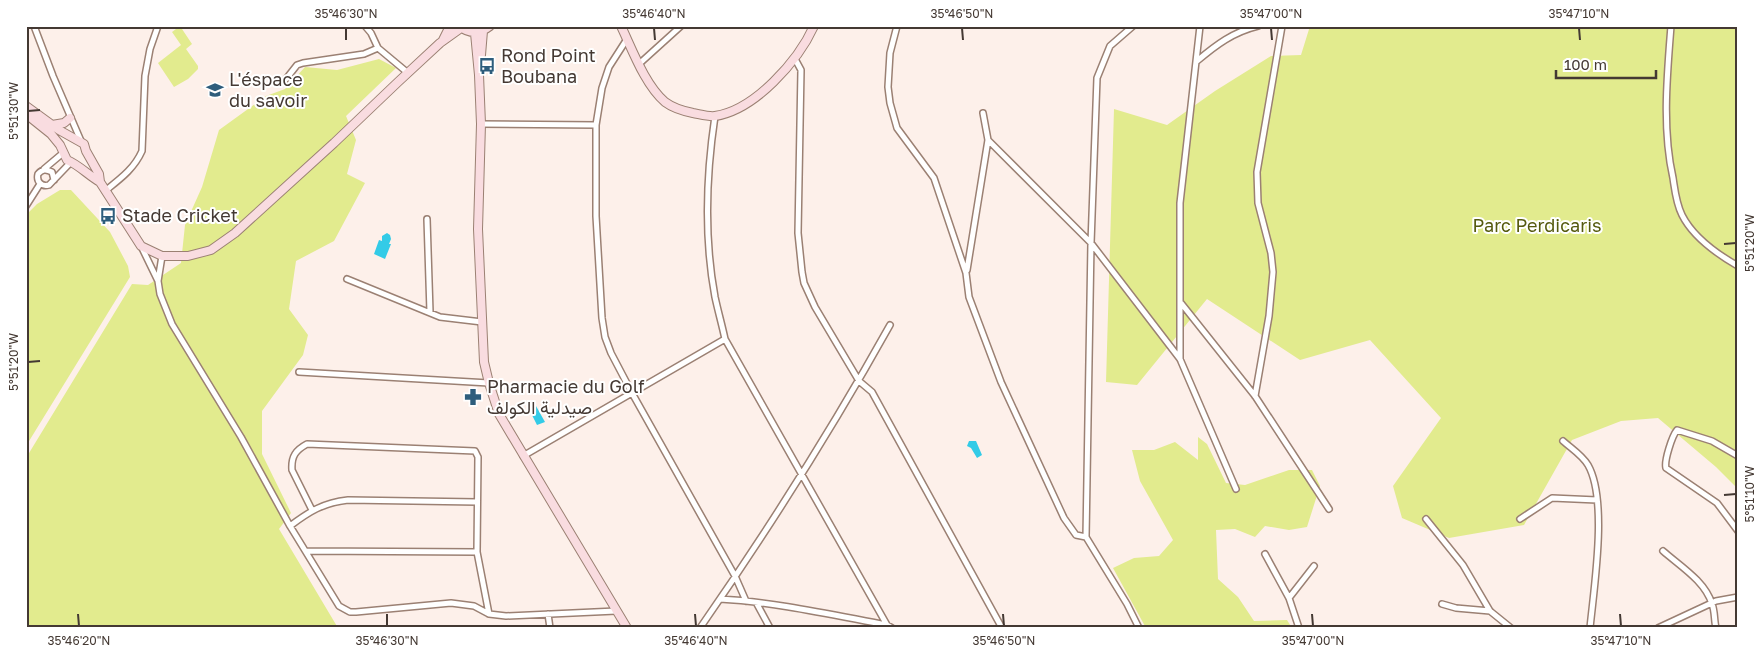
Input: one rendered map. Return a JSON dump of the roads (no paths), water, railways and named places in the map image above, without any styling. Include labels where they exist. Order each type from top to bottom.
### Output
[{"type":"main road","points":[[440,43],[450,26]]},
{"type":"main road","points":[[26,106],[77,140],[86,151],[99,174],[100,182],[105,191],[141,246],[162,256],[188,256],[211,250],[235,233],[334,143],[408,72],[460,27],[479,32],[490,26]]},
{"type":"main road","points":[[621,26],[639,64],[657,94],[666,103],[679,110],[714,116],[743,106],[775,81],[795,59],[814,26]]},
{"type":"main road","points":[[479,32],[481,124],[478,229],[484,362],[489,383],[499,414],[626,628]]},
{"type":"main road","points":[[26,114],[51,134],[67,160],[73,162],[86,174],[100,182]]},
{"type":"main road","points":[[52,125],[60,124],[70,118]]},
{"type":"main road","points":[[63,152],[66,143],[77,140]]},
{"type":"main road","points":[[73,162],[82,159],[86,151]]},
{"type":"street","points":[[34,26],[77,140]]},
{"type":"street","points":[[105,191],[124,176],[138,161],[142,151],[145,76],[150,49],[158,26]]},
{"type":"street","points":[[365,26],[371,33],[378,48],[408,72]]},
{"type":"street","points":[[639,64],[681,26]]},
{"type":"street","points":[[897,26],[888,70],[890,103],[897,128],[934,178],[966,273],[969,298],[1001,382],[1064,518],[1076,535],[1086,537]]},
{"type":"street","points":[[1133,26],[1110,46],[1097,78],[1091,243],[1086,537],[1127,604],[1139,628]]},
{"type":"street","points":[[1180,359],[1180,203],[1200,26]]},
{"type":"street","points":[[1197,61],[1224,39],[1237,32],[1258,26]]},
{"type":"street","points":[[1255,396],[1269,316],[1273,272],[1270,248],[1258,203],[1257,172],[1282,26]]},
{"type":"street","points":[[1671,26],[1667,72],[1666,121],[1670,168],[1676,198],[1682,215],[1696,234],[1716,252],[1738,266]]},
{"type":"street","points":[[627,39],[609,66],[602,88],[596,125],[596,216],[602,318],[605,337],[611,353],[632,393],[735,576],[746,601]]},
{"type":"street","points":[[286,79],[297,65],[364,54],[378,48]]},
{"type":"street","points":[[795,59],[801,70],[798,233],[804,283],[815,307],[859,381],[872,392],[1002,628]]},
{"type":"street","points":[[966,273],[988,140],[983,113]]},
{"type":"street","points":[[714,116],[709,159],[708,227],[715,298],[725,339],[889,627]]},
{"type":"street","points":[[481,124],[596,125]]},
{"type":"street","points":[[988,140],[1091,243],[1180,359],[1236,489]]},
{"type":"street","points":[[26,206],[40,184],[38,177],[40,171],[63,152]]},
{"type":"street","points":[[40,184],[46,186],[52,183],[73,162]]},
{"type":"street","points":[[43,170],[52,172],[54,180]]},
{"type":"street","points":[[427,219],[430,312]]},
{"type":"street","points":[[141,246],[158,281],[160,294],[172,324],[241,437],[290,526],[336,602],[343,609],[350,612],[371,612],[451,604],[474,606],[489,614],[512,616],[616,611]]},
{"type":"street","points":[[158,281],[162,256]]},
{"type":"street","points":[[347,279],[440,317],[482,322]]},
{"type":"street","points":[[1180,303],[1255,396],[1329,508]]},
{"type":"street","points":[[700,628],[802,472],[859,381],[890,325]]},
{"type":"street","points":[[523,456],[725,339]]},
{"type":"street","points":[[299,372],[489,383]]},
{"type":"street","points":[[1738,456],[1712,441],[1678,430],[1674,435],[1664,463],[1666,468],[1716,504],[1738,531]]},
{"type":"street","points":[[1563,441],[1582,457],[1587,464],[1593,478],[1597,500],[1598,538],[1590,628]]},
{"type":"street","points":[[312,510],[292,470],[296,451],[307,444],[475,451],[478,457],[477,552],[489,614]]},
{"type":"street","points":[[1520,520],[1552,498],[1597,500]]},
{"type":"street","points":[[290,526],[312,510],[331,502],[348,500],[477,502]]},
{"type":"street","points":[[1426,519],[1463,565],[1490,611],[1510,628]]},
{"type":"street","points":[[306,551],[477,552]]},
{"type":"street","points":[[1663,551],[1698,582],[1712,602],[1716,628]]},
{"type":"street","points":[[1265,554],[1289,598],[1299,628]]},
{"type":"street","points":[[1289,598],[1314,566]]},
{"type":"street","points":[[1658,628],[1712,602],[1726,598],[1738,598]]},
{"type":"street","points":[[720,599],[814,611],[889,627]]},
{"type":"street","points":[[757,604],[770,628]]},
{"type":"street","points":[[1442,604],[1456,608],[1490,611]]},
{"type":"street","points":[[548,614],[550,628]]},
{"type":"water","points":[[387,233],[390,235],[389,244],[391,244],[385,259],[374,254],[379,240],[382,241],[382,236]]},
{"type":"water","points":[[536,406],[545,422],[537,425],[530,411]]},
{"type":"water","points":[[969,441],[976,441],[982,455],[977,458],[971,448],[967,446]]},
{"type":"place","name":"Rond Point Boubana","points":[[487,66]]},
{"type":"place","name":"L'éspace du savoir","points":[[215,90]]},
{"type":"place","name":"Stade Cricket","points":[[108,216]]},
{"type":"place","name":"Pharmacie du Golf صيدلية الكولف","points":[[473,397]]},
{"type":"park label","name":"Parc Perdicaris","points":[[1537,226]]}]
